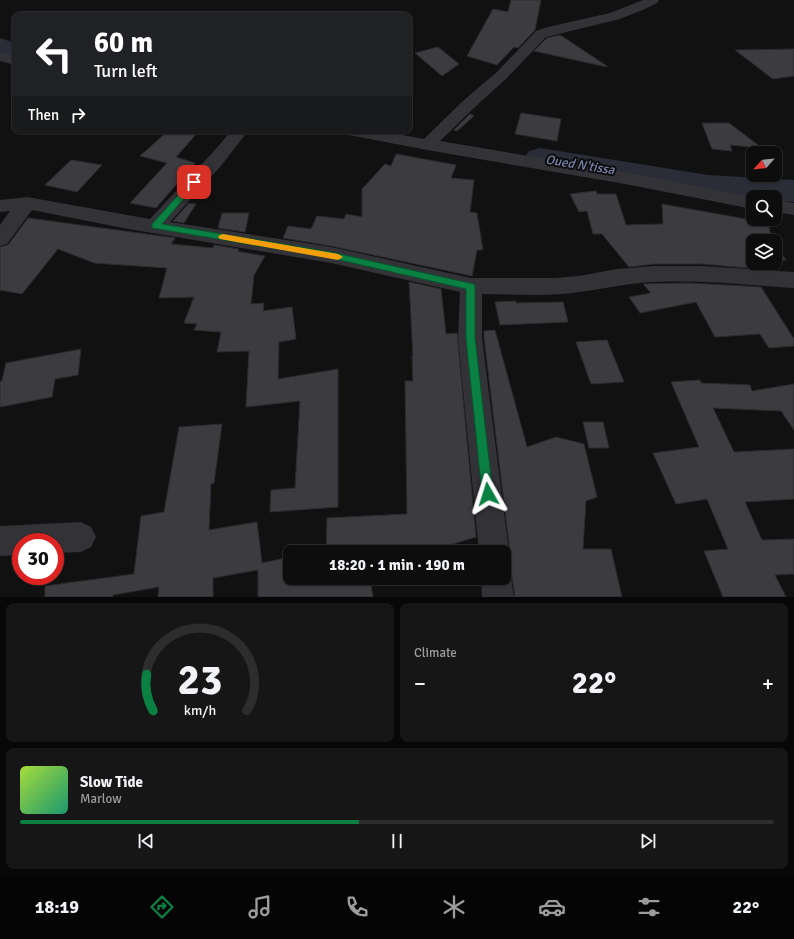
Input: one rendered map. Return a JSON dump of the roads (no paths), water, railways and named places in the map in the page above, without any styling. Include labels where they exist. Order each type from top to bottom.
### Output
[{"type":"street","points":[[427,145],[470,103],[502,75],[541,34],[548,30],[612,17],[637,8],[653,0]]},
{"type":"street","points":[[0,56],[12,60]]},
{"type":"street","points":[[155,226],[185,192],[214,163],[238,134]]},
{"type":"street","points":[[370,134],[627,179],[711,197],[746,202]]},
{"type":"street","points":[[0,239],[27,203]]},
{"type":"street","points":[[0,206],[27,203],[331,255],[471,286],[554,286],[578,284],[617,277],[654,274],[709,274],[794,280]]},
{"type":"street","points":[[782,207],[794,209]]},
{"type":"street","points":[[471,286],[470,338],[493,545]]},
{"type":"street","points":[[0,541],[81,537]]},
{"type":"street","points":[[497,585],[498,597]]},
{"type":"waterway","name":"Oued N'tissa","points":[[0,46],[12,51]]},
{"type":"waterway","name":"Oued N'tissa","points":[[540,158],[708,186],[794,191]]}]
